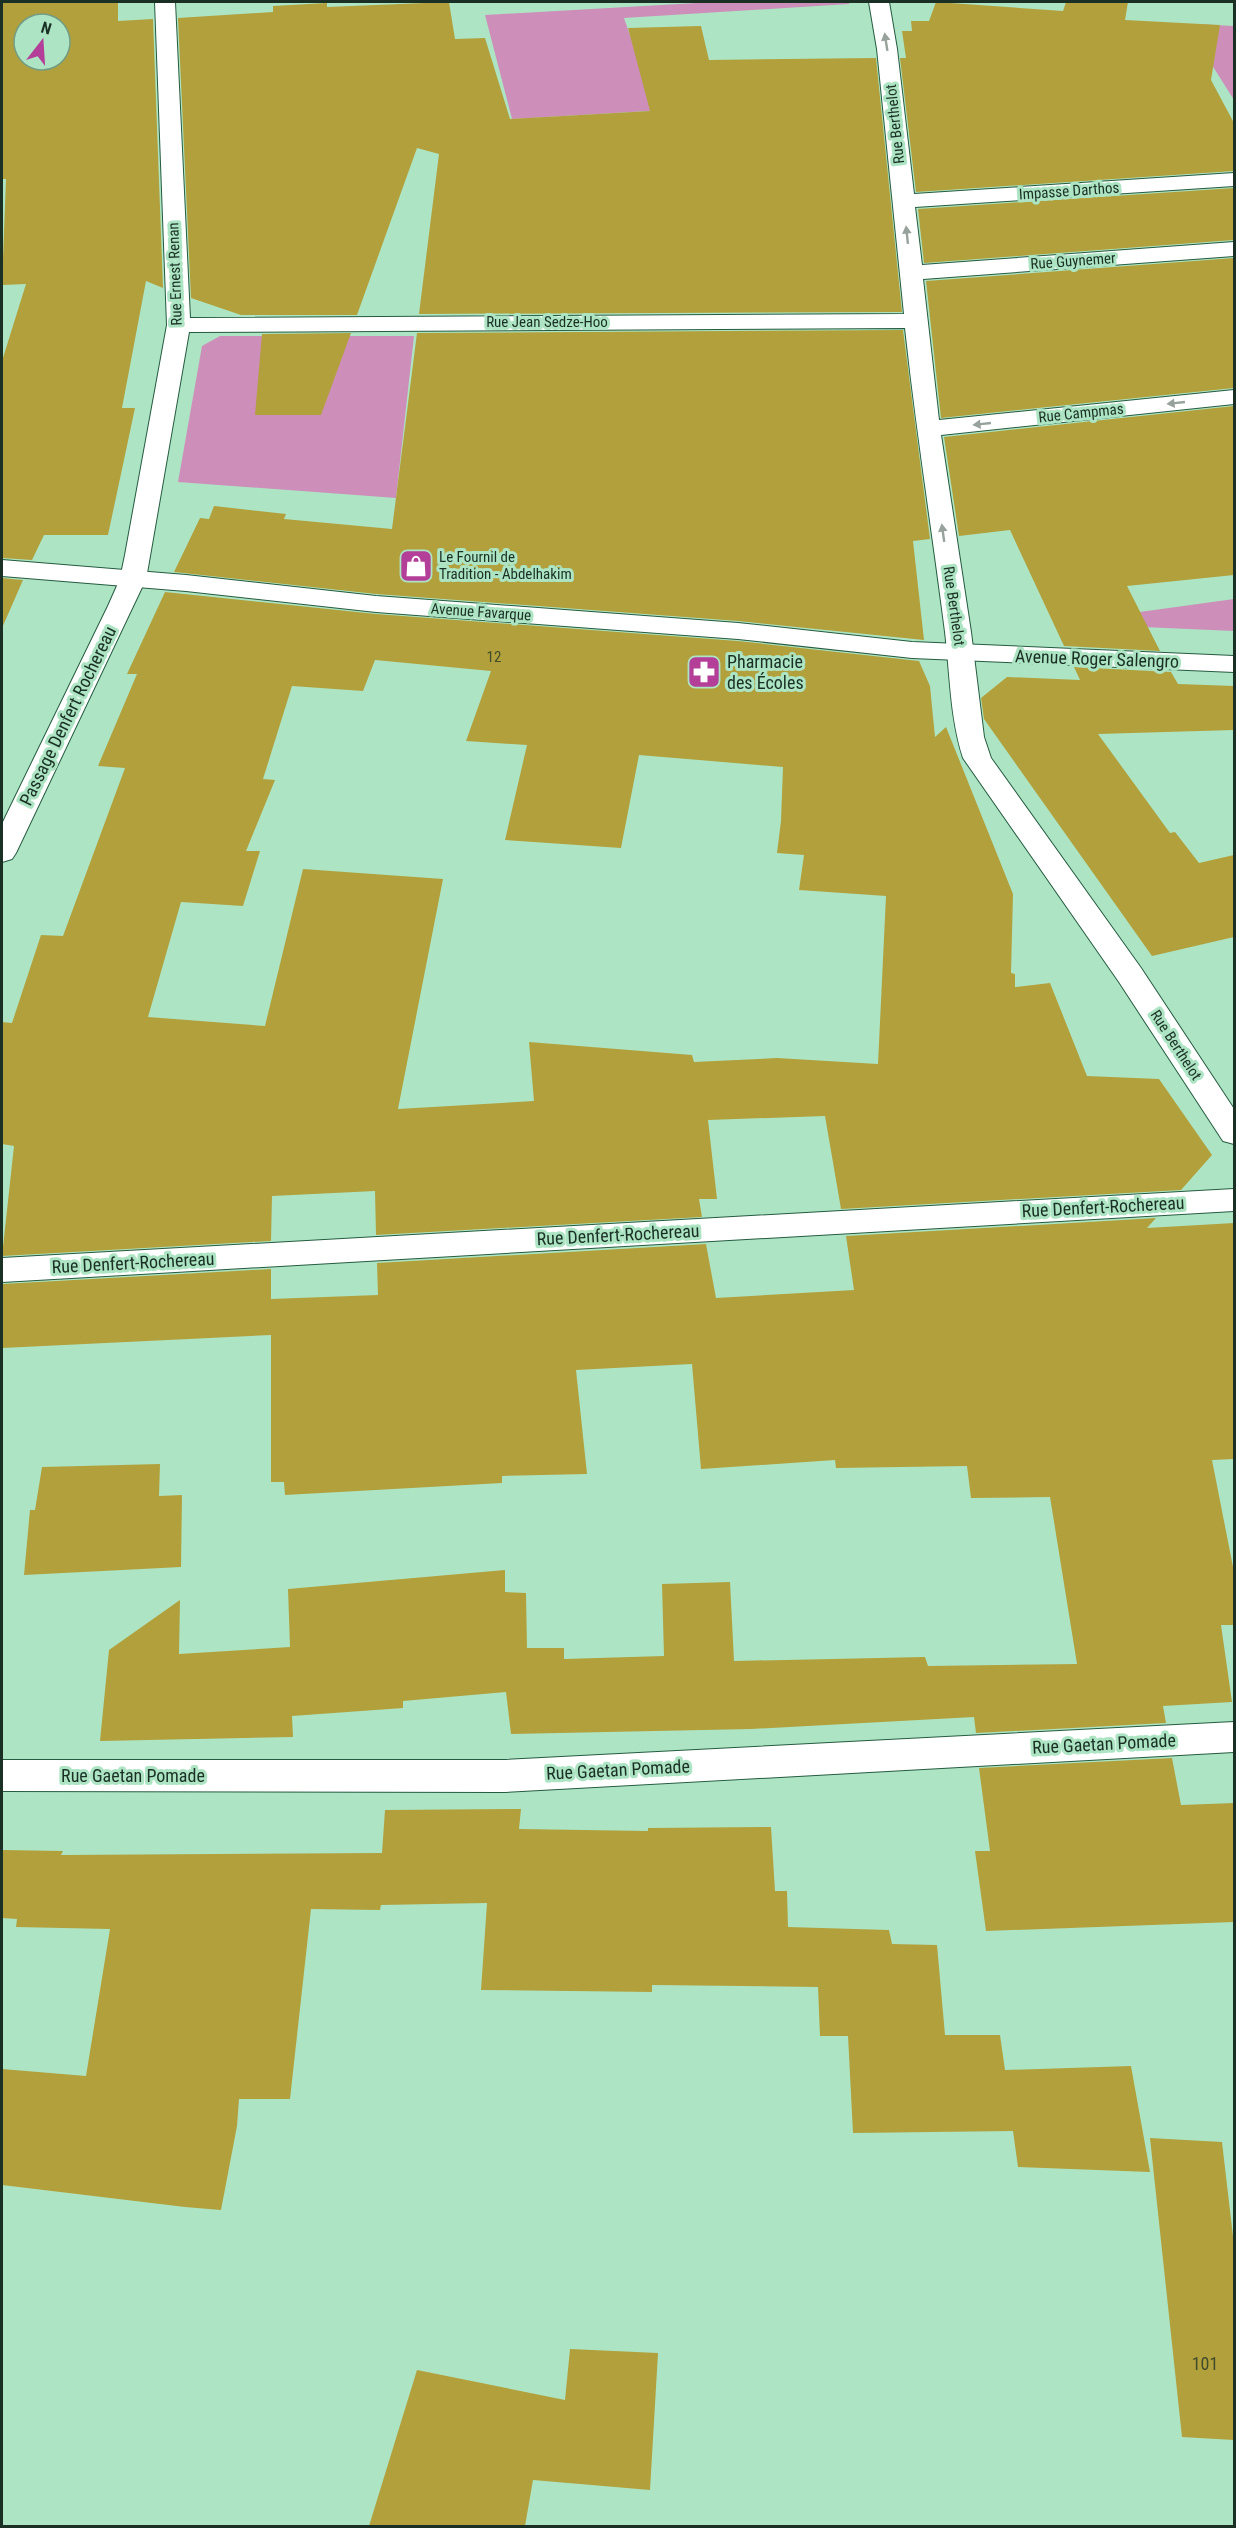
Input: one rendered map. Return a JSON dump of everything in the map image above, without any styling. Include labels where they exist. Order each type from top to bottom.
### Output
[{"type":"street","name":"Rue Ernest Renan","points":[[133,579],[179,325],[165,2]]},
{"type":"street","name":"Rue Berthelot","points":[[879,2],[887,49],[928,429],[970,736],[977,758],[1130,975],[1234,1133]]},
{"type":"street","name":"Impasse Darthos","points":[[904,201],[1234,179]]},
{"type":"street","name":"Rue Guynemer","points":[[911,273],[1234,249]]},
{"type":"street","name":"Rue Jean Sedze-Hoo","points":[[179,325],[915,321]]},
{"type":"street","name":"Rue Campmas","points":[[928,429],[1234,397]]},
{"type":"street","name":"Avenue Favarque","points":[[2,568],[376,604],[686,626],[960,654]]},
{"type":"street","name":"Passage Denfert Rochereau","points":[[2,853],[133,579]]},
{"type":"street","name":"Avenue Roger Salengro","points":[[960,654],[1234,664]]},
{"type":"street","name":"Rue Denfert-Rochereau","points":[[2,1270],[1234,1200]]},
{"type":"street","name":"Rue Gaetan Pomade","points":[[2,1776],[506,1776],[1234,1737]]},
{"type":"shaded area","points":[[714,2],[849,2],[849,4],[624,18],[655,107],[649,111],[512,119],[485,15]]},
{"type":"shaded area","points":[[1194,24],[1234,26],[1234,100],[1193,35]]},
{"type":"shaded area","points":[[220,336],[414,336],[396,498],[178,482],[202,346]]},
{"type":"shaded area","points":[[1234,599],[1234,631],[1096,625],[1096,618]]},
{"type":"building","points":[[2,2],[118,2],[118,21],[153,19],[163,288],[146,281],[122,408],[135,408],[108,535],[44,535],[32,560],[2,558],[2,361],[26,284],[2,285],[6,179],[2,179]]},
{"type":"building","points":[[449,2],[455,39],[485,38],[510,119],[650,111],[628,28],[701,26],[709,60],[876,58],[902,312],[419,314],[439,154],[417,148],[357,315],[241,315],[191,298],[178,18],[273,12],[273,6],[327,3],[327,7]]},
{"type":"building","points":[[936,2],[1063,11],[1066,2],[1128,2],[1125,20],[1220,25],[1211,80],[1234,123],[1234,171],[916,192],[900,58],[906,58],[902,31],[912,31],[911,21],[929,21]]},
{"type":"building","points":[[1234,188],[1234,240],[924,263],[918,209]]},
{"type":"building","points":[[1234,258],[1234,388],[941,418],[926,281]]},
{"type":"building","points":[[903,330],[930,539],[913,541],[924,640],[738,621],[376,594],[174,572],[200,518],[209,519],[214,506],[286,514],[284,519],[392,529],[417,333]]},
{"type":"building","points":[[351,333],[321,415],[255,415],[262,334]]},
{"type":"building","points":[[1234,406],[1234,575],[1127,586],[1160,651],[1064,646],[1010,530],[959,536],[944,437]]},
{"type":"building","points":[[2,578],[23,580],[2,628]]},
{"type":"building","points":[[165,592],[376,614],[738,641],[919,661],[930,686],[935,737],[946,727],[1013,894],[1011,973],[1015,974],[1015,987],[1050,983],[1087,1076],[1159,1079],[1212,1155],[1181,1190],[841,1209],[825,1116],[708,1120],[717,1199],[699,1199],[702,1217],[376,1235],[375,1191],[272,1196],[271,1241],[2,1256],[14,1146],[2,1144],[2,1022],[12,1023],[41,935],[63,936],[125,768],[98,766],[137,674],[127,674]],"holes":[[[375,660],[491,671],[466,741],[527,745],[505,840],[621,848],[639,755],[783,767],[777,853],[804,855],[799,890],[886,896],[878,1064],[777,1058],[694,1062],[692,1055],[529,1042],[534,1101],[398,1109],[443,879],[303,869],[265,1026],[148,1017],[181,902],[243,906],[260,851],[246,851],[275,780],[263,779],[292,686],[363,691]]]},
{"type":"building","points":[[1074,667],[1171,672],[1178,684],[1234,686],[1234,730],[1098,734],[1170,833],[1175,832],[1199,863],[1234,855],[1234,937],[1152,956],[984,719],[981,698],[1007,677],[1080,680]]},
{"type":"building","points":[[1156,1218],[1147,1228],[1234,1223],[1234,1459],[1212,1460],[1234,1572],[1234,1625],[1221,1625],[1232,1702],[1163,1706],[1166,1723],[976,1733],[974,1717],[751,1729],[511,1734],[506,1692],[403,1701],[403,1708],[292,1716],[293,1737],[100,1741],[109,1650],[180,1600],[179,1654],[290,1647],[288,1589],[505,1570],[505,1592],[526,1593],[527,1648],[564,1648],[564,1659],[664,1656],[662,1584],[730,1582],[734,1661],[925,1657],[928,1666],[1077,1664],[1050,1497],[971,1498],[967,1466],[836,1468],[835,1460],[701,1469],[692,1364],[576,1370],[587,1474],[502,1476],[502,1483],[285,1495],[284,1482],[271,1482],[271,1335],[2,1348],[2,1284],[271,1269],[271,1299],[378,1295],[377,1263],[706,1244],[716,1298],[854,1290],[846,1236]]},
{"type":"building","points":[[160,1464],[159,1496],[182,1495],[181,1567],[24,1575],[30,1510],[35,1510],[42,1467]]},
{"type":"building","points":[[1172,1758],[1181,1805],[1234,1803],[1234,1922],[986,1931],[975,1851],[990,1851],[979,1768]]},
{"type":"building","points":[[521,1809],[519,1829],[648,1831],[648,1828],[771,1827],[775,1891],[787,1891],[788,1927],[889,1930],[892,1944],[937,1945],[945,2035],[1000,2035],[1005,2070],[1131,2066],[1150,2172],[1018,2167],[1013,2131],[853,2133],[848,2036],[820,2036],[818,1987],[652,1985],[652,1992],[481,1990],[487,1903],[381,1905],[380,1910],[311,1909],[290,2099],[239,2099],[237,2126],[221,2210],[2,2185],[2,2069],[86,2076],[110,1929],[16,1927],[17,1919],[2,1918],[2,1850],[63,1851],[61,1855],[382,1853],[385,1810]]},
{"type":"building","points":[[1150,2138],[1222,2142],[1234,2245],[1234,2440],[1182,2437]]},
{"type":"building","points":[[570,2349],[658,2353],[650,2490],[533,2480],[525,2526],[369,2526],[417,2370],[565,2400]]},
{"type":"place","name":"Le Fournil de Tradition - Abdelhakim","points":[[416,566]]},
{"type":"place","name":"Pharmacie des Écoles","points":[[704,672]]}]
